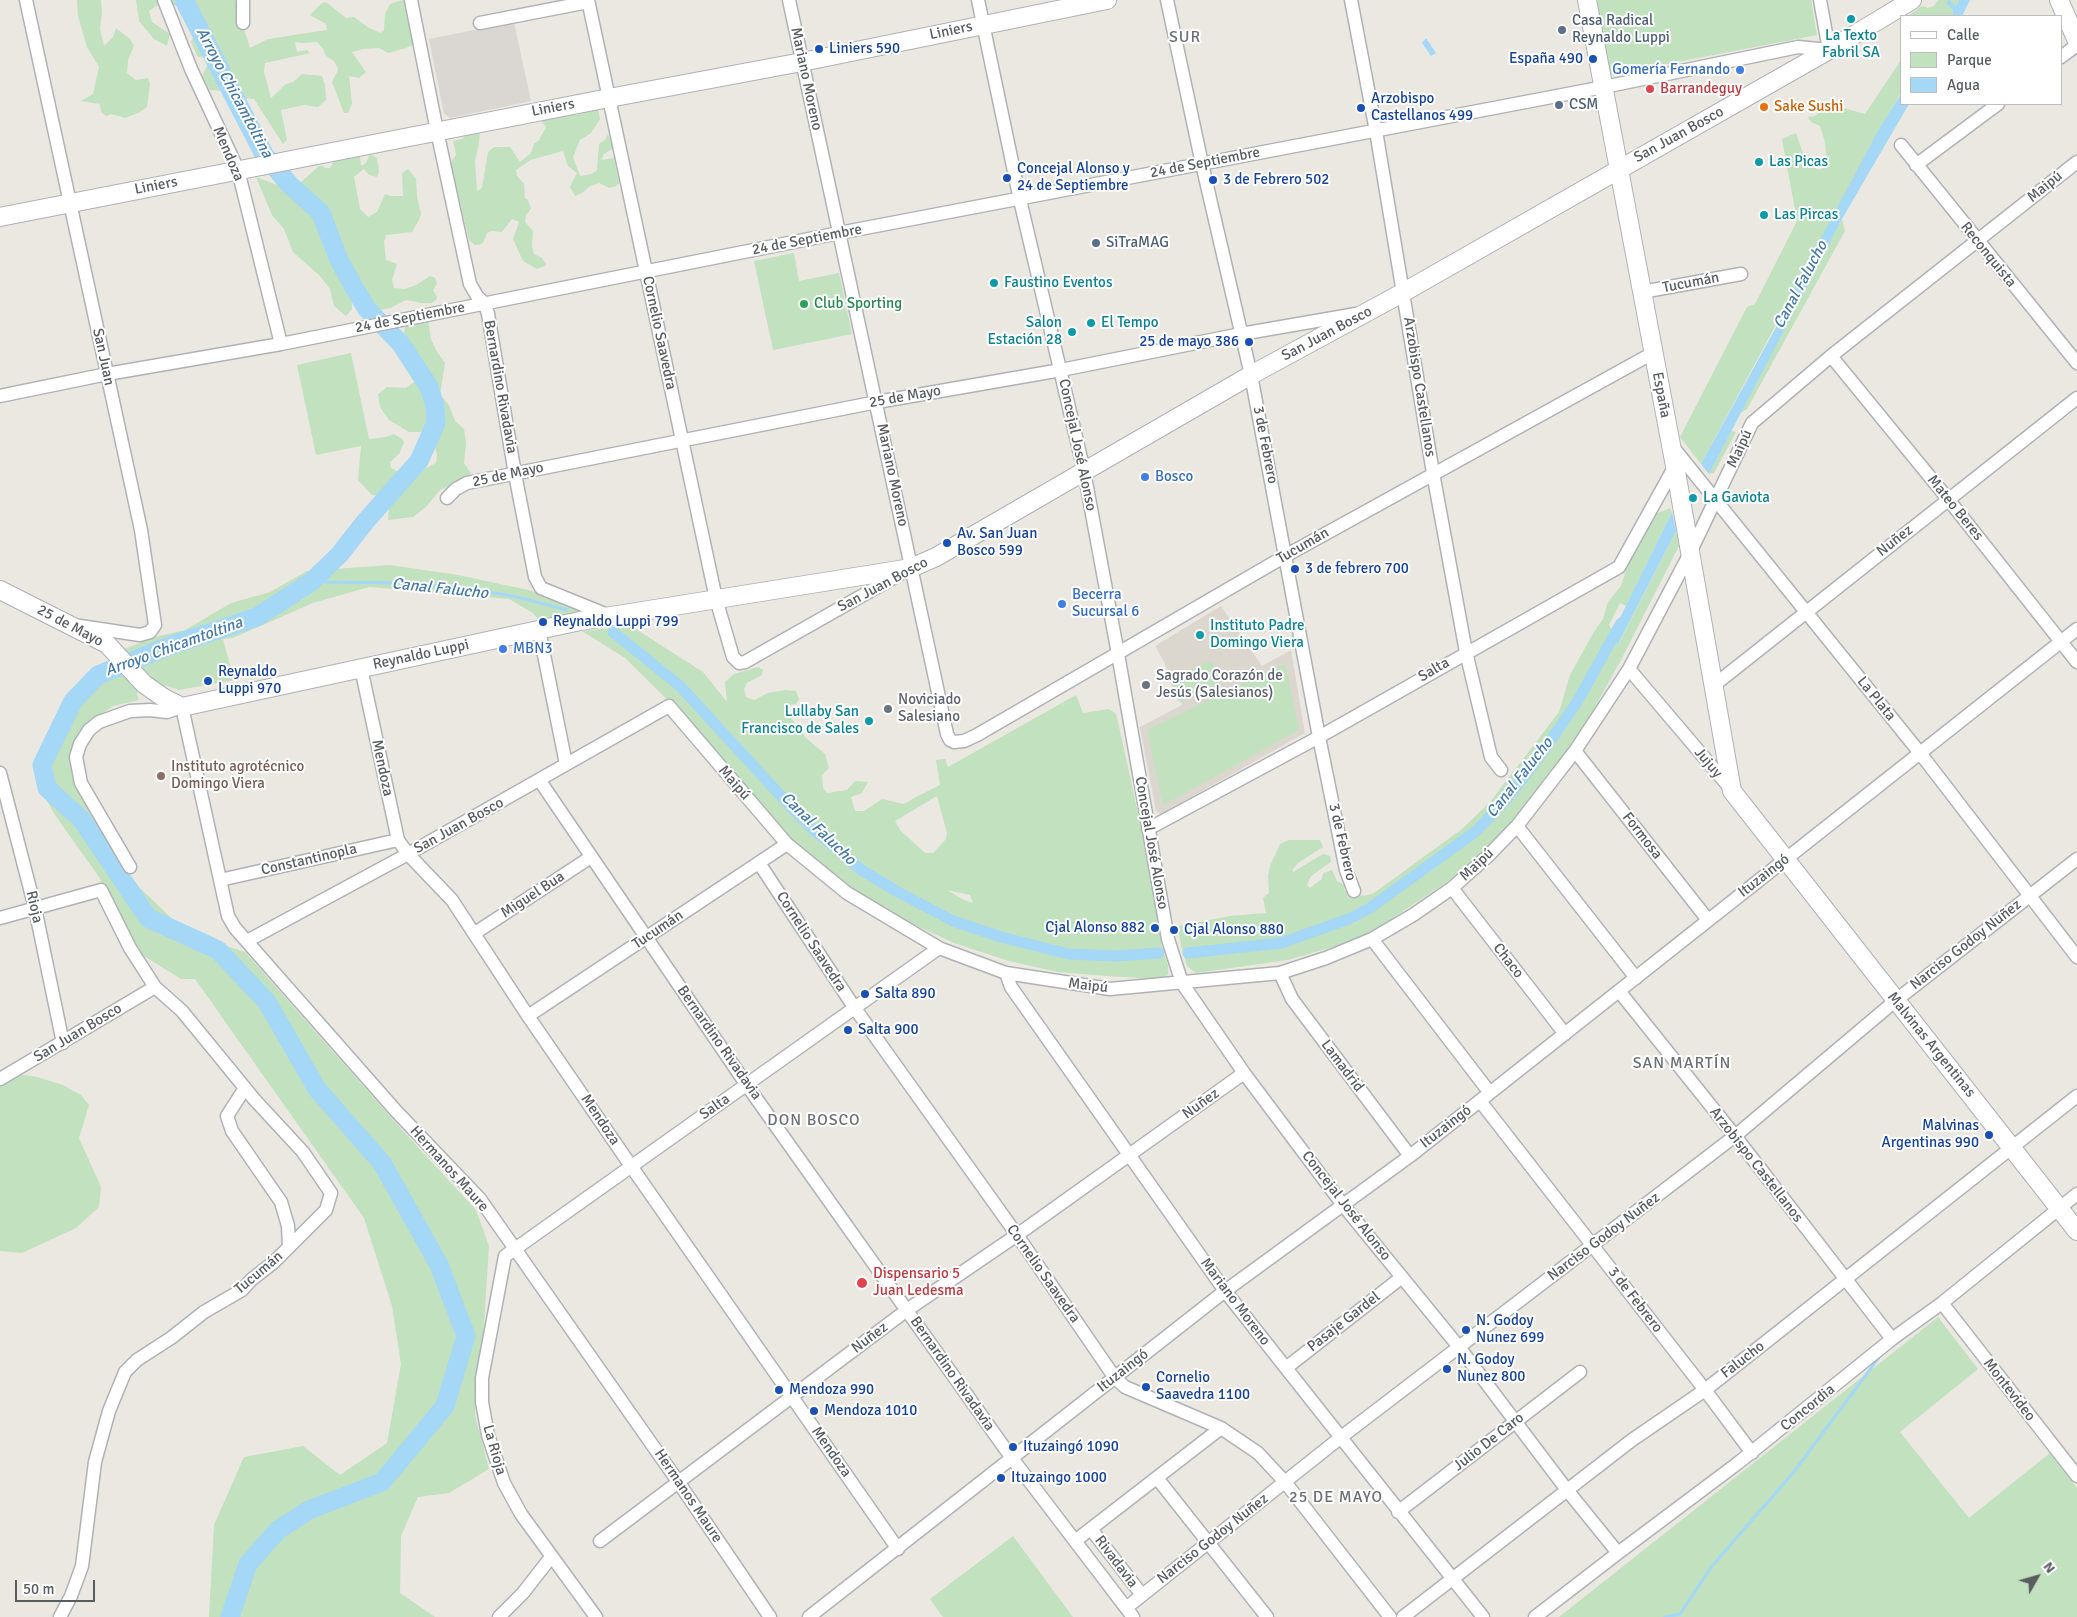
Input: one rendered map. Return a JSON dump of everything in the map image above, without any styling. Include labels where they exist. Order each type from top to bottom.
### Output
[{"type":"street","name":"San Juan","points":[[26,0],[141,530],[155,625],[150,632],[140,635],[68,624]]},
{"type":"street","name":"Mendoza","points":[[164,0],[195,78],[245,169],[281,344]]},
{"type":"street","points":[[243,0],[243,23]]},
{"type":"street","name":"Bernardino Rivadavia","points":[[411,0],[470,284],[477,296],[485,304],[535,577],[541,588],[610,616]]},
{"type":"street","name":"Mariano Moreno","points":[[789,0],[877,402],[911,568],[948,734],[950,740],[954,742]]},
{"type":"street","name":"Concejal José Alonso","points":[[978,0],[1020,200],[1084,471],[1168,939],[1182,983],[1244,1073],[1343,1205],[1459,1347],[1567,1490],[1618,1553]]},
{"type":"street","name":"Liniers","points":[[0,217],[437,131],[802,62],[1107,0]]},
{"type":"street","name":"3 de Febrero","points":[[1167,0],[1202,164],[1251,375],[1287,555],[1319,737],[1346,870],[1354,891]]},
{"type":"street","name":"Arzobispo Castellanos","points":[[1351,0],[1376,131],[1433,473],[1466,652],[1491,757],[1501,770]]},
{"type":"street","name":"España","points":[[1587,0],[1675,466],[1689,555],[1732,791]]},
{"type":"street","points":[[1820,0],[1829,50]]},
{"type":"street","name":"San Juan Bosco","points":[[739,663],[744,662],[911,568],[936,557],[1251,375],[1369,312],[1829,50],[1912,0]]},
{"type":"street","points":[[2059,0],[2077,41]]},
{"type":"street","points":[[480,23],[588,1]]},
{"type":"street","name":"Cornelio Saavedra","points":[[588,1],[716,599],[733,657],[739,663]]},
{"type":"street","points":[[2062,56],[2077,45]]},
{"type":"street","name":"24 de Septiembre","points":[[0,396],[107,374],[281,344],[646,273],[839,233],[1020,200],[1604,87],[1798,46],[1829,50]]},
{"type":"street","points":[[1916,165],[1997,105]]},
{"type":"street","name":"Reconquista","points":[[1901,145],[1977,242],[2077,363]]},
{"type":"street","name":"Maipú","points":[[669,706],[787,844],[847,892],[939,948],[1006,973],[1110,990],[1280,973],[1326,958],[1372,938],[1413,915],[1452,888],[1516,826],[1575,751],[1629,669],[1689,555],[1752,423],[1831,356],[2077,162]]},
{"type":"street","name":"Tucumán","points":[[1642,292],[1741,274]]},
{"type":"street","name":"25 de Mayo","points":[[448,498],[456,489],[467,483],[877,402],[1061,370],[1241,334],[1369,312]]},
{"type":"street","name":"Tucumán","points":[[954,742],[964,741],[977,735],[1287,555],[1653,353]]},
{"type":"street","name":"Mateo Beres","points":[[1831,356],[1948,499],[2077,662]]},
{"type":"street","name":"Nuñez","points":[[1713,686],[2077,398]]},
{"type":"street","name":"La Plata","points":[[1671,445],[1920,753],[2077,957]]},
{"type":"street","name":"Salta","points":[[1148,829],[1319,737],[1619,567],[1675,466]]},
{"type":"street","name":"Reynaldo Luppi","points":[[130,867],[81,783],[76,757],[80,744],[89,730],[99,722],[130,712],[150,710],[167,712],[182,707],[361,668],[610,616],[911,568]]},
{"type":"street","name":"25 de Mayo","points":[[0,590],[106,644],[144,684],[164,698],[182,707]]},
{"type":"street","name":"Ituzaingó","points":[[809,1617],[1225,1291],[1410,1156],[2077,629]]},
{"type":"street","points":[[539,630],[566,764]]},
{"type":"street","name":"Mendoza","points":[[361,668],[398,840],[408,854],[452,900],[476,933],[528,1016],[898,1548]]},
{"type":"street","name":"Jujuy","points":[[1629,669],[1732,791],[1785,859]]},
{"type":"street","name":"San Juan Bosco","points":[[246,941],[540,781],[566,764],[669,706]]},
{"type":"street","name":"Hermanos Maure","points":[[182,707],[228,916],[235,928],[396,1111],[480,1199],[501,1228],[510,1252],[679,1482],[770,1617]]},
{"type":"street","name":"Formosa","points":[[1575,751],[1708,920]]},
{"type":"street","name":"Rioja","points":[[0,772],[35,908],[63,1043]]},
{"type":"street","name":"Bernardino Rivadavia","points":[[540,781],[746,1084],[1011,1458],[1129,1612]]},
{"type":"street","points":[[1516,826],[1636,978]]},
{"type":"street","name":"Constantinopla","points":[[220,880],[398,840]]},
{"type":"street","name":"Tucumán","points":[[528,1016],[787,844]]},
{"type":"street","name":"Miguel Bua","points":[[476,933],[592,857]]},
{"type":"street","name":"Narciso Godoy Nuñez","points":[[1129,1612],[1142,1595],[1208,1542],[1340,1438],[1735,1136],[1895,1001],[2077,858]]},
{"type":"street","name":"Malvinas Argentinas","points":[[1785,859],[2077,1231]]},
{"type":"street","name":"Cornelio Saavedra","points":[[759,863],[854,1007],[1017,1235],[1115,1378],[1125,1387],[1221,1428],[1258,1453],[1285,1482],[1390,1617]]},
{"type":"street","name":"Chaco","points":[[1452,888],[1564,1034]]},
{"type":"street","points":[[0,918],[101,890],[130,948],[155,987],[182,1011],[245,1088],[227,1116],[232,1132],[281,1202],[288,1226],[289,1247]]},
{"type":"street","points":[[1372,938],[1490,1093]]},
{"type":"street","name":"Salta","points":[[510,1252],[939,948]]},
{"type":"street","name":"Mariano Moreno","points":[[1006,973],[1011,987],[1225,1291],[1483,1617]]},
{"type":"street","name":"Lamadrid","points":[[1280,973],[1292,999],[1410,1156]]},
{"type":"street","name":"San Juan Bosco","points":[[0,1079],[155,987]]},
{"type":"street","name":"Arzobispo Castellanos","points":[[1619,991],[1735,1136],[1892,1339]]},
{"type":"street","name":"Nuñez","points":[[600,1541],[907,1310],[1129,1157],[1244,1073]]},
{"type":"street","name":"Tucumán","points":[[60,1617],[71,1596],[82,1566],[95,1462],[118,1385],[125,1372],[137,1360],[171,1338],[204,1312],[242,1290],[326,1210],[331,1194],[303,1152],[245,1088]]},
{"type":"street","name":"Falucho","points":[[1403,1617],[1632,1440],[1705,1390],[2077,1096]]},
{"type":"street","name":"3 de Febrero","points":[[1480,1101],[1752,1453]]},
{"type":"street","name":"Concordia","points":[[1535,1617],[1752,1453],[1892,1339],[1942,1303],[2077,1194]]},
{"type":"street","name":"La Rioja","points":[[510,1252],[482,1378],[482,1402],[488,1435],[504,1483],[521,1514],[596,1617]]},
{"type":"street","name":"Pasaje Gardel","points":[[1286,1368],[1402,1277]]},
{"type":"street","name":"Montevideo","points":[[1942,1303],[2077,1476]]},
{"type":"street","name":"Julio De Caro","points":[[1398,1512],[1580,1372]]},
{"type":"street","points":[[1075,1541],[1221,1428]]},
{"type":"street","points":[[1157,1478],[1267,1617]]},
{"type":"street","name":"Rivadavia","points":[[1091,1528],[1142,1595]]},
{"type":"street","points":[[499,1617],[523,1593],[551,1557]]},
{"type":"shaded area","points":[[514,22],[531,101],[450,118],[444,114],[429,39]]},
{"type":"shaded area","points":[[1221,606],[1262,666],[1291,650],[1305,733],[1161,814],[1156,811],[1140,727],[1182,705],[1164,662],[1155,646]]},
{"type":"green space","points":[[77,0],[101,0],[100,29],[104,46],[113,37],[116,28],[130,39],[134,46],[128,60],[127,73],[136,80],[148,78],[150,84],[147,107],[138,113],[125,118],[111,114],[106,116],[101,112],[100,104],[81,101],[93,94],[99,67],[87,47],[78,16]]},
{"type":"green space","points":[[136,0],[235,0],[250,48],[268,39],[327,30],[326,24],[310,15],[322,3],[326,2],[346,18],[354,17],[369,28],[381,33],[384,30],[385,14],[390,4],[403,0],[412,19],[414,44],[388,53],[379,48],[352,52],[366,72],[359,78],[349,76],[352,104],[348,113],[344,113],[332,82],[338,70],[337,66],[334,61],[326,56],[317,42],[295,42],[297,52],[307,50],[310,53],[265,63],[264,72],[271,98],[286,84],[293,82],[302,74],[322,76],[325,85],[326,100],[318,107],[304,105],[281,110],[287,140],[283,144],[254,99],[245,98],[236,92],[210,90],[202,76],[210,60],[209,56],[198,57],[191,42],[197,28],[190,17],[176,5],[156,6],[149,11],[152,22],[170,34],[167,46],[154,39],[139,21]]},
{"type":"green space","points":[[1596,0],[1811,0],[1817,35],[1610,75]]},
{"type":"green space","points":[[1938,0],[1959,0],[1956,6],[1947,3],[1953,10],[1952,15],[1909,15],[1922,6],[1928,8],[1934,6]]},
{"type":"green space","points":[[1900,62],[1900,94],[1701,464],[1680,437],[1747,307],[1755,304],[1797,221],[1782,139],[1796,133],[1806,162],[1818,170],[1827,167],[1825,142],[1820,126],[1811,122],[1808,117],[1815,116],[1822,109],[1833,105],[1865,114]]},
{"type":"green space","points":[[598,109],[600,119],[591,133],[580,140],[573,157],[580,176],[592,174],[597,170],[599,144],[605,140],[608,134],[613,148],[603,155],[602,160],[614,158],[619,183],[616,186],[609,188],[599,183],[590,186],[575,196],[570,187],[577,173],[568,166],[563,151],[530,160],[516,170],[517,176],[524,184],[525,198],[528,200],[531,209],[526,215],[525,222],[533,231],[532,246],[534,254],[542,258],[546,264],[545,266],[537,269],[523,261],[513,239],[519,222],[512,219],[502,232],[492,231],[487,233],[481,244],[475,245],[469,240],[452,169],[452,161],[456,155],[453,141],[462,139],[470,131],[480,131],[475,161],[477,191],[482,188],[488,152],[494,147],[510,147],[520,162],[531,153],[534,144],[539,140],[546,127],[542,122],[546,118],[569,112],[576,115]]},
{"type":"green space","points":[[370,154],[377,158],[379,172],[377,177],[369,175],[364,169],[354,177],[360,209],[368,217],[377,212],[385,194],[403,196],[402,174],[406,170],[408,169],[416,179],[417,197],[421,214],[419,220],[412,232],[386,235],[384,242],[386,260],[397,264],[392,280],[394,288],[405,289],[416,285],[430,276],[435,278],[437,284],[433,290],[437,297],[431,303],[406,300],[390,308],[380,310],[368,298],[352,302],[352,309],[346,316],[334,306],[330,289],[320,276],[293,252],[284,229],[272,215],[256,177],[285,188],[299,184],[319,166],[330,168],[334,161],[346,156],[357,155],[360,157],[361,166],[366,163]]},
{"type":"green space","points":[[1842,219],[1845,231],[1747,409],[1740,413]]},
{"type":"green space","name":"Club Sporting","points":[[794,253],[799,281],[839,273],[852,334],[773,350],[754,261]]},
{"type":"green space","points":[[428,319],[431,339],[445,363],[440,395],[449,405],[455,421],[464,429],[466,443],[464,463],[471,473],[467,478],[440,490],[426,507],[413,517],[388,520],[389,509],[380,496],[372,495],[358,480],[361,446],[316,455],[297,365],[351,353],[369,439],[394,434],[402,439],[404,442],[399,454],[390,462],[391,468],[399,472],[417,473],[436,463],[437,454],[430,430],[409,432],[389,420],[380,407],[378,394],[387,387],[406,388],[425,374],[423,366],[404,334],[405,327],[413,321]]},
{"type":"green space","points":[[1731,431],[1736,432],[1714,473],[1709,474]]},
{"type":"green space","points":[[1670,508],[1672,512],[1626,606],[1620,603],[1609,625],[1619,643],[1676,531],[1679,546],[1621,660],[1586,723],[1556,771],[1501,838],[1451,879],[1363,938],[1288,960],[1196,973],[1187,966],[1178,926],[1230,916],[1266,913],[1263,898],[1269,893],[1268,876],[1270,866],[1280,844],[1289,840],[1320,840],[1323,847],[1298,863],[1293,872],[1323,854],[1330,856],[1331,862],[1311,876],[1307,885],[1310,888],[1322,879],[1323,873],[1332,870],[1337,881],[1345,885],[1344,890],[1364,896],[1374,893],[1462,829],[1490,802],[1559,712],[1570,675],[1603,619],[1608,602],[1621,586],[1634,546],[1647,522],[1656,514]]},
{"type":"green space","points":[[390,565],[458,575],[528,590],[592,611],[539,620],[533,613],[509,599],[369,587],[313,603],[233,638],[223,639],[234,680],[179,690],[148,682],[148,676],[139,686],[137,694],[139,700],[113,706],[95,718],[81,732],[73,744],[70,754],[72,770],[89,811],[119,862],[141,889],[188,934],[245,952],[403,1131],[476,1210],[489,1246],[475,1415],[489,1469],[449,1493],[418,1497],[401,1536],[400,1593],[435,1617],[209,1617],[214,1525],[244,1457],[303,1446],[340,1475],[387,1443],[401,1364],[392,1306],[364,1218],[195,979],[181,979],[139,953],[99,877],[55,815],[37,783],[38,756],[47,734],[71,695],[122,650],[155,637],[185,630],[231,603],[270,592],[307,571]]},
{"type":"green space","points":[[631,626],[703,672],[727,702],[725,682],[734,674],[758,667],[763,670],[762,675],[747,683],[744,689],[746,697],[754,700],[768,693],[785,690],[796,691],[799,699],[796,704],[790,705],[788,714],[806,738],[825,754],[829,768],[822,775],[823,788],[827,793],[847,790],[855,781],[868,782],[862,793],[851,797],[855,811],[864,811],[882,799],[904,804],[940,785],[936,760],[945,759],[948,767],[1076,695],[1083,713],[1109,709],[1117,717],[1149,864],[1162,947],[1168,966],[1168,975],[1159,979],[1058,972],[1009,961],[954,943],[915,925],[849,886],[777,830],[688,720],[625,658],[582,631]],"holes":[[[937,796],[947,833],[946,839],[933,853],[925,853],[901,831],[895,821]],[[947,890],[970,895],[973,903],[964,900]]]},
{"type":"green space","points":[[1211,661],[1221,683],[1179,702],[1169,679]]},
{"type":"green space","points":[[1285,663],[1299,730],[1163,805],[1147,730]]},
{"type":"green space","points":[[17,1074],[37,1077],[63,1085],[81,1095],[89,1105],[79,1138],[101,1187],[99,1207],[76,1228],[22,1253],[0,1251],[0,1084]]},
{"type":"green space","points":[[1938,1317],[1978,1369],[1900,1432],[1969,1518],[2050,1453],[2077,1488],[2077,1617],[1559,1617]]},
{"type":"green space","points":[[1013,1536],[1073,1617],[943,1617],[930,1599]]},
{"type":"water","points":[[1949,0],[1956,6],[1959,0],[1970,0],[1962,15],[1952,15],[1953,10],[1946,3]]},
{"type":"water","points":[[1426,38],[1436,53],[1431,56],[1422,43]]},
{"type":"water","points":[[1900,96],[1900,105],[1908,105],[1842,219],[1709,474],[1701,464],[1791,300],[1797,283],[1878,131]]},
{"type":"water","points":[[1672,512],[1676,531],[1618,644],[1612,634]]},
{"type":"waterway","name":"Arroyo Chicamtoltina","points":[[184,0],[265,156],[290,185],[321,213],[339,260],[367,309],[401,344],[429,387],[435,406],[436,423],[419,461],[365,522],[339,555],[311,582],[257,617],[169,646],[98,675],[73,701],[42,765],[47,788],[82,820],[148,918],[218,950],[267,1002],[317,1089],[382,1163],[439,1265],[466,1336],[445,1406],[382,1482],[309,1510],[278,1530],[248,1564],[230,1617]]},
{"type":"waterway","name":"Canal Falucho","points":[[311,582],[409,583],[471,589],[517,597],[567,610]]},
{"type":"waterway","name":"Canal Falucho","points":[[1188,953],[1281,943],[1349,919],[1370,908],[1475,832],[1507,799],[1542,753],[1577,702],[1621,623]]},
{"type":"waterway","name":"Canal Falucho","points":[[613,632],[680,686],[814,830],[860,869],[896,891],[953,921],[1001,937],[1068,954],[1116,956],[1159,953]]},
{"type":"waterway","points":[[1665,1617],[1680,1614],[1712,1566],[1793,1473],[1880,1356]]},
{"type":"place","name":"La Texto Fabril SA","points":[[1851,19]]},
{"type":"place","name":"Casa Radical Reynaldo Luppi","points":[[1562,30]]},
{"type":"place","name":"Liniers 590","points":[[819,49]]},
{"type":"place","name":"España 490","points":[[1593,59]]},
{"type":"place","name":"Gomería Fernando","points":[[1740,70]]},
{"type":"place","name":"Barrandeguy","points":[[1650,89]]},
{"type":"place","name":"CSM","points":[[1559,105]]},
{"type":"place","name":"Sake Sushi","points":[[1764,107]]},
{"type":"place","name":"Arzobispo Castellanos 499","points":[[1361,108]]},
{"type":"place","name":"Las Picas","points":[[1759,162]]},
{"type":"place","name":"Concejal Alonso y 24 de Septiembre","points":[[1007,178]]},
{"type":"place","name":"3 de Febrero 502","points":[[1213,180]]},
{"type":"place","name":"Las Pircas","points":[[1764,215]]},
{"type":"place","name":"SiTraMAG","points":[[1096,243]]},
{"type":"place","name":"Faustino Eventos","points":[[994,283]]},
{"type":"place","name":"Club Sporting","points":[[804,304]]},
{"type":"place","name":"El Tempo","points":[[1091,323]]},
{"type":"place","name":"Salon Estación 28","points":[[1072,332]]},
{"type":"place","name":"25 de mayo 386","points":[[1249,342]]},
{"type":"place","name":"Bosco","points":[[1145,477]]},
{"type":"place","name":"La Gaviota","points":[[1693,498]]},
{"type":"place","name":"Av. San Juan Bosco 599","points":[[947,543]]},
{"type":"place","name":"3 de febrero 700","points":[[1295,569]]},
{"type":"place","name":"Becerra Sucursal 6","points":[[1062,604]]},
{"type":"place","name":"Reynaldo Luppi 799","points":[[543,622]]},
{"type":"place","name":"Instituto Padre Domingo Viera","points":[[1200,635]]},
{"type":"place","name":"MBN3","points":[[503,649]]},
{"type":"place","name":"Reynaldo Luppi 970","points":[[208,681]]},
{"type":"place","name":"Sagrado Corazón de Jesús (Salesianos)","points":[[1146,685]]},
{"type":"place","name":"Noviciado Salesiano","points":[[888,709]]},
{"type":"place","name":"Lullaby San Francisco de Sales","points":[[869,721]]},
{"type":"place","name":"Instituto agrotécnico Domingo Viera","points":[[161,776]]},
{"type":"place","name":"Cjal Alonso 882","points":[[1155,928]]},
{"type":"place","name":"Cjal Alonso 880","points":[[1174,930]]},
{"type":"place","name":"Salta 890","points":[[865,994]]},
{"type":"place","name":"Salta 900","points":[[848,1030]]},
{"type":"place","name":"Malvinas Argentinas 990","points":[[1989,1135]]},
{"type":"place","name":"Dispensario 5 Juan Ledesma","points":[[862,1283]]},
{"type":"place","name":"N. Godoy Nunez 699","points":[[1466,1330]]},
{"type":"place","name":"N. Godoy Nunez 800","points":[[1447,1369]]},
{"type":"place","name":"Cornelio Saavedra 1100","points":[[1146,1387]]},
{"type":"place","name":"Mendoza 990","points":[[779,1390]]},
{"type":"place","name":"Mendoza 1010","points":[[814,1411]]},
{"type":"place","name":"Ituzaingó 1090","points":[[1013,1447]]},
{"type":"place","name":"Ituzaingo 1000","points":[[1001,1478]]},
{"type":"district","name":"SUR","points":[[1185,38]]},
{"type":"district","name":"SAN MARTÍN","points":[[1682,1064]]},
{"type":"district","name":"DON BOSCO","points":[[814,1121]]},
{"type":"district","name":"25 DE MAYO","points":[[1336,1498]]}]
